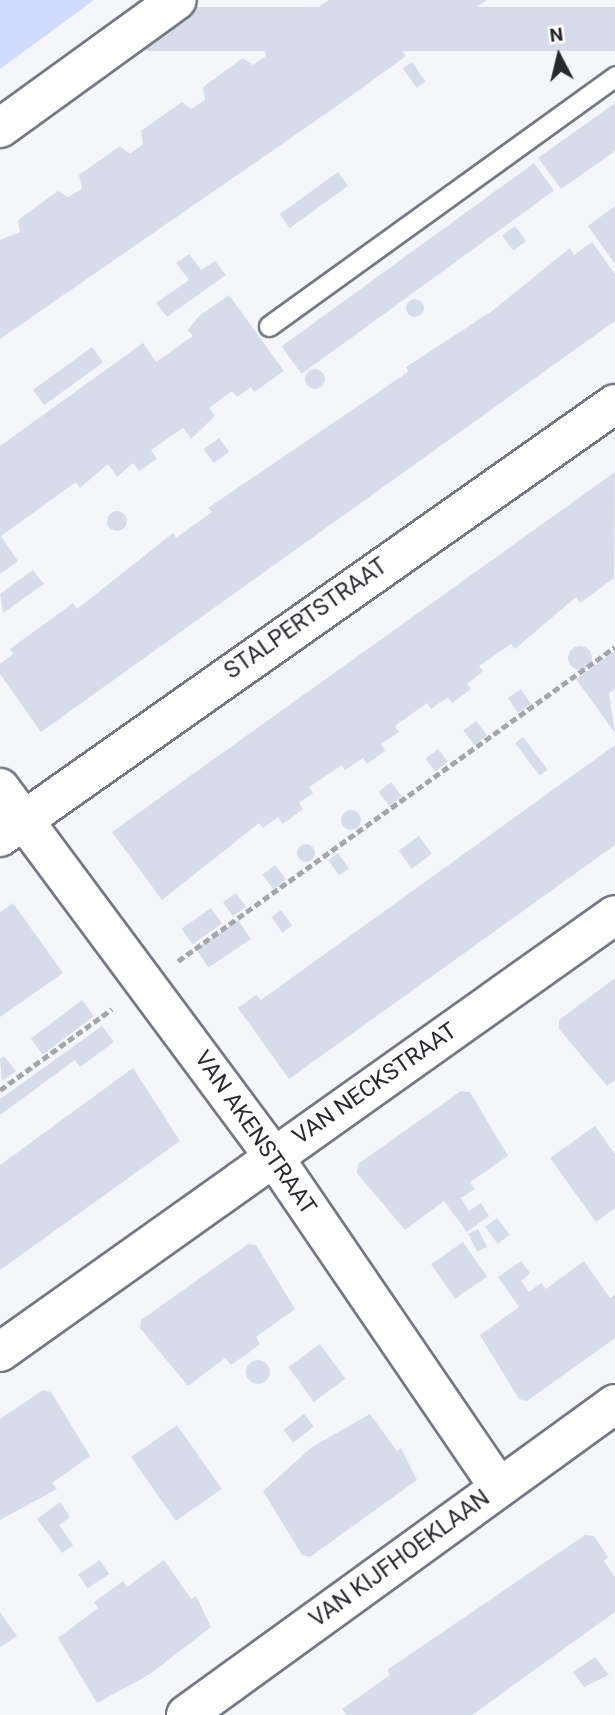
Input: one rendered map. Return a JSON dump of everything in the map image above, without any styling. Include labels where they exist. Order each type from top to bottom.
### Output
[{"type":"street","points":[[0,128],[177,0]]},
{"type":"street","name":"STALPERTSTRAAT","points":[[11,828],[615,404]]},
{"type":"street","name":"VAN AKENSTRAAT","points":[[0,788],[11,828],[148,983],[273,1156],[499,1487]]},
{"type":"street","name":"VAN NECKSTRAAT","points":[[0,1352],[615,915]]},
{"type":"street","name":"VAN KIJFHOEKLAAN","points":[[186,1715],[615,1404]]},
{"type":"lane","points":[[269,326],[615,76]]},
{"type":"path","points":[[0,1090],[615,647]]},
{"type":"shaded area","points":[[0,0],[94,0],[0,69]]},
{"type":"building","points":[[329,0],[487,0],[432,39],[427,32],[402,51],[406,56],[337,106],[0,339],[0,240],[20,232],[18,220],[58,191],[68,197],[82,189],[79,175],[120,146],[130,154],[143,144],[141,131],[182,102],[191,109],[205,100],[203,87],[243,58],[253,65],[266,56],[264,43]]},
{"type":"building","points":[[146,7],[615,7],[615,51],[146,51]]},
{"type":"building","points":[[412,62],[426,82],[417,88],[403,68]]},
{"type":"building","points":[[615,103],[615,151],[561,189],[538,158]]},
{"type":"building","points":[[534,163],[554,191],[302,374],[282,346]]},
{"type":"building","points":[[338,172],[348,186],[290,228],[280,214]]},
{"type":"building","points":[[615,206],[615,264],[588,226]]},
{"type":"building","points":[[515,226],[526,241],[513,251],[502,235]]},
{"type":"building","points":[[592,242],[615,274],[615,321],[41,732],[0,674],[0,664],[13,654],[10,649],[73,603],[77,609],[173,533],[176,538],[212,512],[208,508],[408,372],[406,367],[492,311],[570,248],[574,255]]},
{"type":"building","points":[[189,254],[201,270],[215,261],[226,275],[167,317],[156,303],[189,280],[176,263]]},
{"type":"building","points":[[229,295],[284,371],[254,392],[251,387],[237,397],[232,391],[209,408],[215,416],[191,439],[183,428],[151,450],[157,459],[139,471],[133,463],[117,477],[108,464],[80,488],[76,482],[1,536],[18,561],[0,574],[0,446],[143,343],[156,362],[193,336],[188,330],[199,316]]},
{"type":"building","points":[[411,299],[419,299],[424,308],[422,315],[411,317],[406,312],[406,304]]},
{"type":"building","points":[[92,347],[103,362],[44,405],[33,390]]},
{"type":"building","points":[[315,369],[322,372],[325,379],[322,386],[315,389],[308,386],[305,379],[308,372]]},
{"type":"building","points":[[219,438],[229,452],[214,463],[204,449]]},
{"type":"building","points":[[615,472],[614,578],[580,603],[576,597],[515,649],[511,644],[479,666],[483,671],[467,684],[471,689],[452,703],[448,697],[431,709],[427,703],[395,726],[399,732],[381,744],[385,751],[367,764],[363,758],[345,770],[342,765],[309,787],[313,793],[299,803],[303,809],[283,824],[278,817],[263,828],[259,823],[162,900],[112,832]]},
{"type":"building","points":[[117,511],[124,514],[127,521],[124,528],[117,531],[110,528],[107,521],[110,514]]},
{"type":"building","points":[[33,570],[44,584],[3,613],[0,594]]},
{"type":"building","points":[[580,646],[591,653],[592,658],[585,669],[580,670],[569,663],[568,658],[575,647]]},
{"type":"building","points":[[615,651],[615,689],[609,693],[615,733],[576,679]]},
{"type":"building","points":[[521,689],[531,704],[518,713],[508,698]]},
{"type":"building","points":[[476,721],[487,735],[474,745],[463,731]]},
{"type":"building","points":[[523,737],[548,770],[540,776],[515,743]]},
{"type":"building","points":[[615,745],[615,845],[289,1079],[238,1008],[256,995],[261,1000]]},
{"type":"building","points":[[438,749],[448,762],[435,771],[425,759]]},
{"type":"building","points":[[391,782],[402,796],[389,806],[378,792]]},
{"type":"building","points":[[351,810],[358,813],[361,820],[358,827],[351,830],[344,827],[341,820],[344,813]]},
{"type":"building","points":[[419,836],[432,854],[412,868],[399,851]]},
{"type":"building","points":[[302,844],[310,844],[315,853],[313,860],[302,862],[297,857],[297,849]]},
{"type":"building","points":[[338,853],[349,869],[339,875],[328,860]]},
{"type":"building","points":[[275,865],[286,879],[273,889],[262,875]]},
{"type":"building","points":[[236,893],[246,907],[233,916],[223,902]]},
{"type":"building","points":[[13,903],[63,973],[0,1017],[0,912]]},
{"type":"building","points":[[211,908],[222,924],[192,944],[182,929]]},
{"type":"building","points":[[281,910],[292,925],[282,932],[271,917]]},
{"type":"building","points":[[238,920],[251,939],[209,968],[196,949]]},
{"type":"building","points":[[615,978],[615,1080],[607,1086],[559,1029],[559,1020]]},
{"type":"building","points":[[82,1000],[94,1016],[43,1054],[31,1039]]},
{"type":"building","points":[[102,1026],[114,1042],[80,1067],[75,1060],[0,1115],[0,1099]]},
{"type":"building","points":[[4,1056],[16,1071],[2,1081],[0,1059]]},
{"type":"building","points":[[133,1068],[180,1141],[0,1270],[0,1165]]},
{"type":"building","points":[[461,1091],[470,1092],[508,1156],[470,1182],[475,1189],[461,1198],[469,1211],[481,1203],[489,1216],[467,1232],[444,1201],[405,1230],[357,1173],[358,1164]]},
{"type":"building","points":[[595,1126],[615,1154],[615,1208],[596,1222],[550,1158]]},
{"type":"building","points":[[497,1218],[510,1235],[498,1244],[485,1227]]},
{"type":"building","points":[[478,1229],[487,1247],[477,1252],[468,1234]]},
{"type":"building","points":[[463,1242],[487,1276],[455,1299],[431,1264]]},
{"type":"building","points":[[248,1244],[256,1245],[295,1309],[256,1337],[260,1344],[247,1354],[231,1365],[225,1358],[188,1386],[140,1328],[141,1320]]},
{"type":"building","points":[[521,1261],[530,1273],[521,1281],[529,1292],[541,1283],[546,1289],[584,1261],[610,1298],[615,1295],[615,1338],[527,1401],[519,1399],[480,1335],[519,1307],[498,1277]]},
{"type":"building","points":[[320,1344],[345,1379],[314,1402],[288,1367]]},
{"type":"building","points":[[258,1360],[269,1367],[270,1372],[263,1383],[258,1384],[247,1377],[246,1372],[253,1361]]},
{"type":"building","points":[[43,1390],[51,1392],[90,1456],[52,1483],[57,1489],[0,1520],[0,1419]]},
{"type":"building","points":[[304,1414],[314,1427],[293,1443],[284,1430]]},
{"type":"building","points":[[370,1414],[397,1451],[401,1448],[417,1480],[310,1557],[302,1555],[263,1491],[312,1447]]},
{"type":"building","points":[[177,1425],[222,1489],[176,1521],[131,1457]]},
{"type":"building","points":[[60,1502],[70,1517],[59,1525],[73,1545],[62,1553],[37,1519]]},
{"type":"building","points":[[585,1535],[594,1536],[608,1557],[604,1561],[615,1577],[615,1612],[472,1715],[347,1715],[342,1709],[390,1675],[387,1670]]},
{"type":"building","points":[[100,1560],[109,1574],[87,1588],[78,1574]]},
{"type":"building","points":[[164,1560],[191,1599],[196,1596],[211,1627],[150,1674],[97,1703],[58,1638],[98,1608],[94,1602],[123,1581],[127,1587]]},
{"type":"building","points":[[0,1612],[17,1636],[0,1647]]},
{"type":"building","points":[[595,1657],[609,1675],[584,1687],[573,1672]]}]
